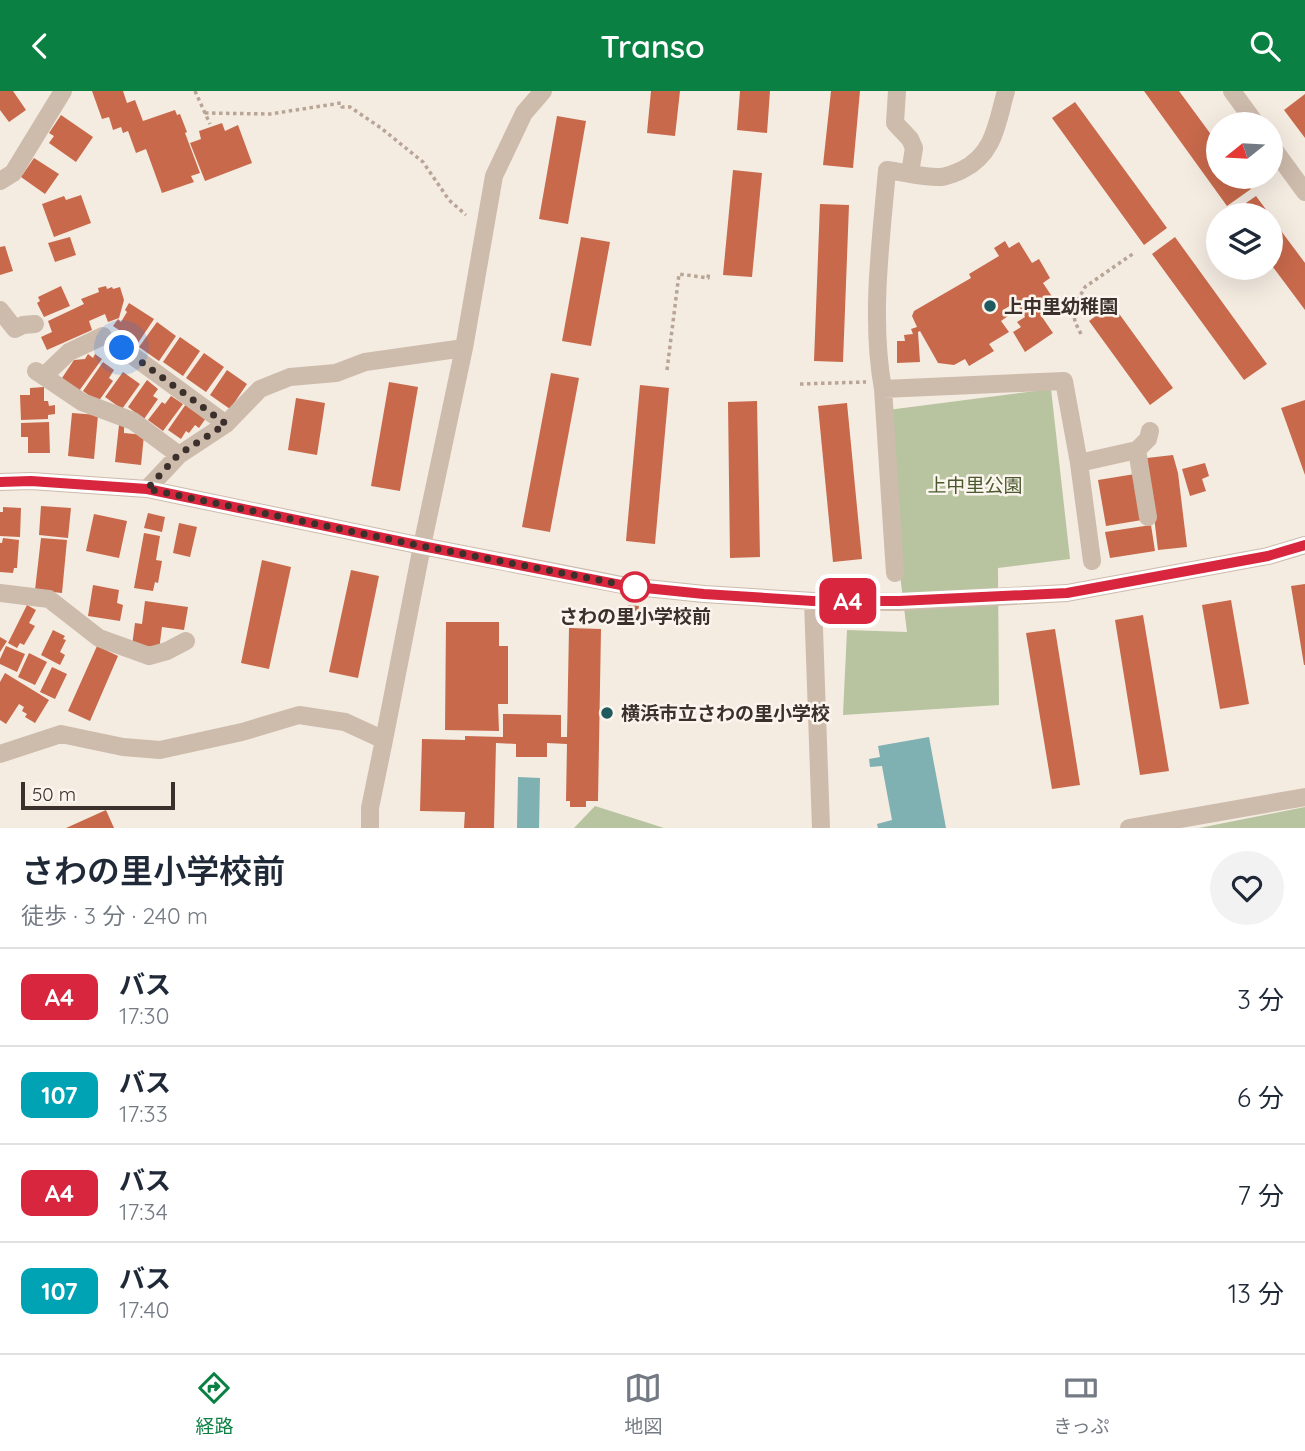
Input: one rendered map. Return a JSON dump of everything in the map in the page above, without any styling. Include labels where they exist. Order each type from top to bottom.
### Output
[{"type":"street","points":[[0,181],[13,173],[62,91]]},
{"type":"street","points":[[370,828],[370,808],[464,348],[494,176],[524,113],[543,91]]},
{"type":"street","points":[[897,91],[895,123],[910,139],[914,148],[910,173]]},
{"type":"street","points":[[895,573],[879,368],[877,293],[887,170],[940,177],[967,167],[988,148],[1006,91]]},
{"type":"street","points":[[1232,91],[1247,112]]},
{"type":"street","points":[[1283,162],[1305,192]]},
{"type":"street","points":[[0,310],[15,329],[35,324]]},
{"type":"street","points":[[103,336],[69,352],[41,373],[82,402],[133,421],[178,455]]},
{"type":"street","points":[[122,348],[226,424]]},
{"type":"street","points":[[147,489],[178,455],[226,424],[260,389],[290,377],[336,373],[365,362],[464,348]]},
{"type":"street","points":[[882,386],[1064,381],[1079,463],[1092,561]]},
{"type":"street","points":[[1079,463],[1137,450],[1148,439],[1150,431]]},
{"type":"street","points":[[1137,450],[1148,517]]},
{"type":"street","points":[[0,482],[31,481],[147,489],[626,586],[813,601],[899,601],[1067,593],[1268,556],[1305,545]]},
{"type":"street","points":[[0,593],[49,599],[99,638],[149,656],[167,651],[186,641]]},
{"type":"street","points":[[813,601],[821,828]]},
{"type":"street","points":[[0,754],[61,734],[123,747],[160,750],[299,715],[345,722],[384,740]]},
{"type":"street","points":[[1129,828],[1305,797]]},
{"type":"path","points":[[195,91],[210,124]]},
{"type":"path","points":[[205,113],[270,114],[341,103],[342,107],[350,107],[381,128],[423,162],[449,200],[466,215]]},
{"type":"path","points":[[1082,334],[1074,315],[1085,287],[1134,253]]},
{"type":"path","points":[[667,370],[680,274],[708,278],[709,271]]},
{"type":"path","points":[[800,384],[882,386]]},
{"type":"green space","name":"上中里公園","points":[[1051,389],[1070,559],[998,568],[999,705],[843,715],[847,630],[907,632],[880,411]]},
{"type":"green space","points":[[595,806],[664,828],[574,828]]},
{"type":"green space","points":[[1305,807],[1305,828],[1199,828]]},
{"type":"water","points":[[929,737],[946,828],[878,828],[877,824],[892,820],[882,766],[870,767],[869,759],[880,757],[878,746]]},
{"type":"water","points":[[518,777],[540,778],[539,828],[517,828]]},
{"type":"building","points":[[0,91],[13,91],[26,110],[9,122],[0,110]]},
{"type":"building","points":[[92,91],[123,91],[127,103],[135,100],[143,121],[175,110],[177,115],[180,114],[200,173],[191,176],[194,182],[162,193],[146,149],[136,153],[128,131],[123,133],[121,127],[113,130],[109,117],[102,119]]},
{"type":"building","points":[[651,91],[680,91],[675,136],[647,133]]},
{"type":"building","points":[[740,91],[770,91],[767,133],[737,130]]},
{"type":"building","points":[[831,91],[860,91],[853,168],[823,165]]},
{"type":"building","points":[[1144,91],[1179,91],[1206,128],[1206,177]]},
{"type":"building","points":[[1305,94],[1305,138],[1284,110]]},
{"type":"building","points":[[1075,102],[1167,228],[1144,245],[1052,118]]},
{"type":"building","points":[[61,115],[93,137],[76,162],[49,143],[54,136],[49,133]]},
{"type":"building","points":[[557,116],[586,121],[568,224],[539,219]]},
{"type":"building","points":[[222,123],[225,131],[238,125],[252,163],[205,181],[190,143],[201,139],[199,131]]},
{"type":"building","points":[[34,158],[59,174],[45,194],[21,177]]},
{"type":"building","points":[[733,170],[762,173],[752,277],[723,275]]},
{"type":"building","points":[[1215,189],[1251,189],[1231,203],[1225,203]]},
{"type":"building","points":[[81,195],[91,223],[54,237],[42,204],[64,196],[66,200]]},
{"type":"building","points":[[1256,196],[1261,203],[1246,203]]},
{"type":"building","points":[[820,204],[849,205],[843,362],[814,361]]},
{"type":"building","points":[[1283,233],[1305,263],[1305,310],[1283,280]]},
{"type":"building","points":[[70,237],[76,255],[55,262],[48,243]]},
{"type":"building","points":[[581,237],[610,242],[591,346],[562,341]]},
{"type":"building","points":[[1175,237],[1267,364],[1244,380],[1152,254]]},
{"type":"building","points":[[1005,241],[1009,248],[1019,242],[1032,263],[1039,259],[1050,278],[1043,283],[1057,304],[1040,314],[1053,333],[1025,352],[1013,332],[1021,327],[1017,322],[1025,317],[1016,302],[1003,310],[1008,316],[1001,321],[1009,332],[989,344],[994,351],[969,366],[965,359],[954,365],[938,363],[920,331],[920,362],[897,363],[897,341],[905,341],[904,335],[913,334],[911,329],[917,327],[912,316],[914,311],[971,278],[969,274],[999,256],[994,248]]},
{"type":"building","points":[[5,246],[13,271],[0,275],[0,247]]},
{"type":"building","points":[[61,286],[70,306],[44,317],[37,303],[40,301],[38,297]]},
{"type":"building","points":[[106,286],[107,289],[120,287],[124,300],[119,318],[108,322],[105,314],[89,321],[92,330],[47,350],[41,337],[52,332],[48,321],[84,304],[81,299]]},
{"type":"building","points":[[129,303],[154,319],[136,346],[120,335],[122,332],[113,326],[118,319],[121,322]]},
{"type":"building","points":[[1112,304],[1173,388],[1150,405],[1089,321]]},
{"type":"building","points":[[157,322],[176,336],[159,361],[139,347]]},
{"type":"building","points":[[180,337],[200,351],[183,376],[163,362]]},
{"type":"building","points":[[204,353],[224,367],[206,392],[186,378]]},
{"type":"building","points":[[88,354],[93,358],[95,354],[102,359],[79,391],[62,378],[74,360],[85,359]]},
{"type":"building","points":[[103,362],[114,370],[109,378],[113,381],[98,402],[83,391]]},
{"type":"building","points":[[227,370],[247,384],[230,409],[210,395]]},
{"type":"building","points":[[123,372],[140,384],[122,409],[105,397]]},
{"type":"building","points":[[551,373],[579,378],[550,532],[522,527]]},
{"type":"building","points":[[147,380],[158,389],[153,396],[158,399],[144,419],[128,407]]},
{"type":"building","points":[[389,382],[418,387],[400,491],[371,486]]},
{"type":"building","points":[[640,385],[669,388],[655,544],[626,541]]},
{"type":"building","points":[[44,387],[44,401],[48,401],[49,406],[55,405],[55,414],[48,415],[48,419],[21,420],[20,395],[30,395],[30,388]]},
{"type":"building","points":[[171,396],[183,404],[163,431],[148,420],[162,402],[165,404]]},
{"type":"building","points":[[296,398],[325,403],[317,455],[288,450]]},
{"type":"building","points":[[1305,400],[1305,475],[1281,408]]},
{"type":"building","points":[[757,401],[760,557],[730,558],[728,402]]},
{"type":"building","points":[[847,403],[862,559],[833,562],[818,406]]},
{"type":"building","points":[[186,404],[206,418],[199,428],[195,425],[189,433],[186,431],[181,439],[168,430]]},
{"type":"building","points":[[72,413],[98,415],[94,459],[68,456]]},
{"type":"building","points":[[49,422],[50,453],[28,453],[28,437],[21,437],[21,423]]},
{"type":"building","points":[[119,425],[124,426],[124,433],[144,435],[141,465],[115,462]]},
{"type":"building","points":[[1173,455],[1178,473],[1187,547],[1158,550],[1147,458]]},
{"type":"building","points":[[1205,463],[1209,476],[1202,479],[1206,491],[1190,496],[1182,469]]},
{"type":"building","points":[[1135,474],[1142,520],[1106,526],[1098,480]]},
{"type":"building","points":[[41,506],[71,508],[68,538],[39,535]]},
{"type":"building","points":[[3,507],[21,508],[20,537],[0,536],[0,512],[3,512]]},
{"type":"building","points":[[148,513],[165,517],[162,532],[144,528]]},
{"type":"building","points":[[94,514],[127,521],[119,558],[86,551]]},
{"type":"building","points":[[179,523],[197,527],[190,557],[173,553]]},
{"type":"building","points":[[1151,525],[1155,551],[1110,558],[1105,532]]},
{"type":"building","points":[[144,533],[160,536],[156,560],[162,561],[158,583],[155,582],[153,591],[134,588]]},
{"type":"building","points":[[3,538],[19,540],[17,568],[14,568],[13,573],[0,572],[0,543]]},
{"type":"building","points":[[41,538],[67,540],[62,593],[35,590]]},
{"type":"building","points":[[262,560],[291,567],[269,669],[241,663]]},
{"type":"building","points":[[351,570],[379,576],[358,678],[329,672]]},
{"type":"building","points":[[1305,584],[1305,665],[1304,665],[1291,586]]},
{"type":"building","points":[[93,585],[119,590],[117,603],[123,605],[120,621],[88,616]]},
{"type":"building","points":[[1231,600],[1249,704],[1220,709],[1202,605]]},
{"type":"building","points":[[145,601],[188,607],[184,630],[162,627],[159,650],[132,646],[135,623],[142,624]]},
{"type":"building","points":[[27,605],[36,610],[29,623],[35,626],[24,645],[20,643],[17,648],[8,643]]},
{"type":"building","points":[[628,605],[639,606],[638,611],[628,610]]},
{"type":"building","points":[[1143,615],[1169,771],[1140,775],[1115,620]]},
{"type":"building","points":[[446,622],[499,622],[499,646],[508,646],[508,704],[498,704],[499,731],[445,730]]},
{"type":"building","points":[[569,628],[601,629],[598,801],[586,801],[586,807],[570,807],[570,801],[566,801],[567,744],[547,743],[547,757],[516,757],[516,744],[496,743],[494,828],[464,828],[465,812],[420,811],[422,739],[503,737],[503,714],[561,715],[561,737],[567,737]]},
{"type":"building","points":[[1055,629],[1080,785],[1052,789],[1026,633]]},
{"type":"building","points":[[53,630],[65,636],[63,639],[66,640],[60,652],[65,655],[60,665],[41,655]]},
{"type":"building","points":[[0,637],[7,641],[0,652]]},
{"type":"building","points":[[6,646],[25,654],[17,672],[0,664]]},
{"type":"building","points":[[97,646],[118,656],[90,721],[68,711]]},
{"type":"building","points":[[29,653],[47,662],[35,685],[18,677]]},
{"type":"building","points":[[52,667],[67,674],[55,699],[40,692]]},
{"type":"building","points":[[5,673],[49,700],[35,723],[25,717],[27,714],[22,711],[24,707],[19,704],[6,724],[0,720],[0,682]]},
{"type":"building","points":[[106,810],[114,828],[66,828]]},
{"type":"bus line","name":"A4","points":[[0,482],[31,481],[147,489],[626,586],[813,601],[899,601],[1067,593],[1268,556],[1305,545]]},
{"type":"place","name":"上中里幼稚園","points":[[990,306]]},
{"type":"place","name":"さわの里小学校前","points":[[635,587]]},
{"type":"place","name":"横浜市立さわの里小学校","points":[[607,713]]},
{"type":"route","points":[[122,348],[226,424],[178,455],[147,489],[635,587]]}]
